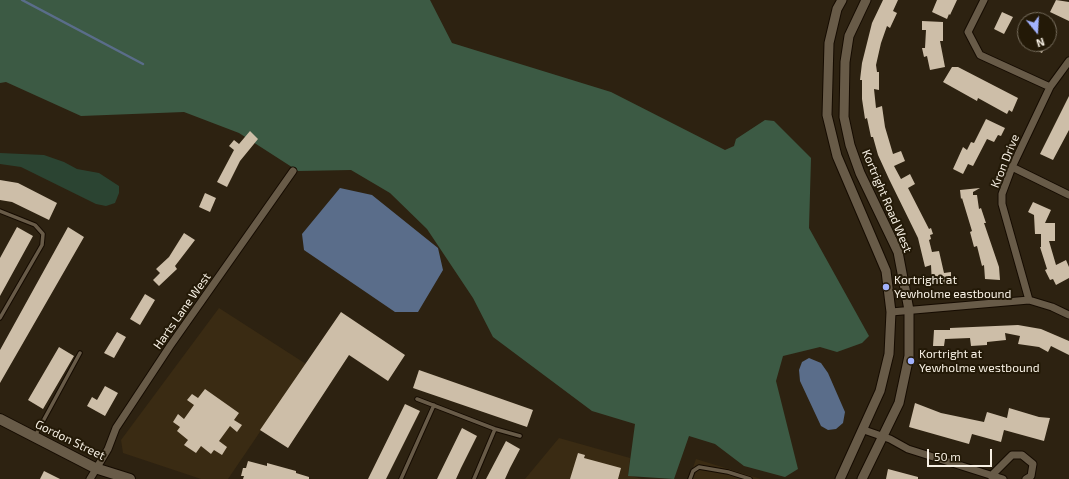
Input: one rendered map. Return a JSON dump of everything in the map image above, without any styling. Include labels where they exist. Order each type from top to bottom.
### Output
[{"type":"main road","name":"Gordon Street","points":[[0,419],[95,468],[130,479]]},
{"type":"street","points":[[840,479],[864,430],[880,391],[889,354],[891,312],[886,271],[837,156],[827,115],[829,43],[837,9],[842,0]]},
{"type":"street","name":"Kortright Road West","points":[[862,479],[899,403],[908,356],[909,310],[898,252],[860,173],[850,145],[844,117],[845,62],[849,36],[866,0]]},
{"type":"street","points":[[984,0],[968,32],[980,55],[1050,87]]},
{"type":"street","name":"Kron Drive","points":[[1029,300],[1002,204],[1002,194],[1012,167],[1050,87],[1069,61]]},
{"type":"street","points":[[1012,167],[1069,196]]},
{"type":"street","name":"Harts Lane West","points":[[90,479],[95,468],[108,449],[116,428],[170,346],[293,171]]},
{"type":"street","points":[[891,312],[1029,300],[1052,306],[1069,315]]},
{"type":"street","points":[[864,430],[908,450],[1003,479]]},
{"type":"street","points":[[991,476],[1012,455],[1022,455],[1033,464],[1031,476],[1026,479]]},
{"type":"lane","points":[[0,211],[35,224],[43,234],[42,245],[0,318]]},
{"type":"lane","points":[[35,437],[80,353]]},
{"type":"lane","points":[[417,399],[495,429],[520,436]]},
{"type":"lane","points":[[401,479],[434,405]]},
{"type":"lane","points":[[474,479],[495,429]]},
{"type":"lane","points":[[690,479],[692,471],[699,467],[728,472],[750,479]]},
{"type":"shaded area","points":[[219,308],[306,364],[228,479],[201,479],[123,453],[121,440]]},
{"type":"shaded area","points":[[559,438],[630,458],[628,475],[642,479],[525,479]]},
{"type":"shaded area","points":[[696,459],[761,479],[689,479]]},
{"type":"green space","points":[[0,0],[430,0],[452,43],[611,92],[725,150],[734,146],[736,139],[765,120],[774,121],[811,158],[809,228],[869,336],[862,343],[837,352],[820,347],[783,356],[776,381],[798,469],[785,477],[744,466],[715,444],[689,436],[674,479],[628,476],[635,424],[592,411],[493,337],[473,298],[427,229],[390,193],[351,170],[298,171],[239,133],[184,112],[81,116],[6,82],[0,83]]},
{"type":"green space","points":[[0,153],[44,155],[64,162],[77,169],[99,173],[119,186],[119,193],[115,203],[106,206],[96,204],[21,167],[0,164]]},
{"type":"water","points":[[340,188],[372,195],[438,248],[443,270],[418,312],[395,312],[304,250],[302,234]]},
{"type":"water","points":[[809,358],[821,363],[828,373],[845,412],[843,423],[836,429],[828,430],[821,426],[800,381],[799,370],[802,362]]},
{"type":"building","points":[[883,0],[898,0],[893,11],[897,13],[890,28],[887,26],[876,65],[877,72],[879,72],[879,90],[874,89],[876,108],[882,106],[885,127],[893,154],[901,151],[905,161],[894,166],[901,179],[910,174],[915,184],[908,188],[929,229],[931,228],[933,234],[930,235],[931,239],[929,240],[932,252],[939,251],[944,273],[951,272],[951,283],[932,285],[931,265],[925,267],[918,238],[878,155],[873,137],[871,137],[867,118],[865,119],[862,99],[862,80],[860,80],[862,63],[872,23]]},
{"type":"building","points":[[937,0],[957,0],[947,19],[932,12]]},
{"type":"building","points":[[1056,0],[1069,2],[1069,21],[1057,15],[1057,12],[1050,12]]},
{"type":"building","points":[[1002,12],[1013,17],[1004,34],[994,29]]},
{"type":"building","points":[[922,21],[943,22],[943,41],[940,41],[945,67],[930,70],[927,56],[924,57],[922,48],[925,48],[926,30],[922,30]]},
{"type":"building","points":[[952,67],[958,67],[1018,98],[1012,112],[1009,110],[1007,114],[978,98],[977,101],[943,82]]},
{"type":"building","points":[[1069,96],[1069,130],[1053,160],[1040,154]]},
{"type":"building","points":[[986,119],[1005,128],[1001,136],[998,135],[994,142],[987,139],[973,166],[968,164],[963,174],[953,169],[963,147],[967,150],[971,142],[974,143]]},
{"type":"building","points":[[250,131],[258,139],[240,161],[227,187],[217,182],[234,150],[229,146],[234,140],[239,144]]},
{"type":"building","points":[[0,180],[18,183],[57,203],[49,220],[12,202],[0,200]]},
{"type":"building","points":[[980,188],[973,192],[973,195],[977,195],[979,209],[981,208],[986,223],[984,223],[999,267],[1000,280],[985,279],[984,265],[982,266],[977,246],[974,247],[970,232],[972,231],[962,198],[961,199],[960,190]]},
{"type":"building","points":[[205,193],[216,198],[210,212],[199,207]]},
{"type":"building","points":[[1033,202],[1051,210],[1045,223],[1055,223],[1055,241],[1049,241],[1056,265],[1066,260],[1069,267],[1069,278],[1056,285],[1053,279],[1050,280],[1045,270],[1047,269],[1040,247],[1041,234],[1035,234],[1034,215],[1028,212]]},
{"type":"building","points":[[17,227],[33,236],[0,296],[0,258]]},
{"type":"building","points":[[68,227],[84,237],[0,383],[0,350]]},
{"type":"building","points":[[184,233],[195,240],[175,266],[177,269],[159,286],[153,280],[160,273],[156,269],[169,257]]},
{"type":"building","points":[[145,294],[155,300],[140,325],[130,319]]},
{"type":"building","points":[[341,312],[405,355],[388,381],[349,355],[288,448],[260,430]]},
{"type":"building","points":[[1018,325],[1041,329],[1069,341],[1069,355],[1051,346],[1048,352],[1039,347],[1018,344],[1020,336],[1005,333],[1006,340],[987,342],[987,345],[971,346],[970,338],[945,339],[944,346],[933,346],[934,330]]},
{"type":"building","points":[[117,332],[126,337],[114,358],[104,353]]},
{"type":"building","points":[[59,347],[74,356],[43,409],[28,400]]},
{"type":"building","points":[[419,370],[533,410],[527,427],[413,388]]},
{"type":"building","points":[[105,386],[118,393],[105,416],[87,406],[92,397],[97,400]]},
{"type":"building","points":[[205,389],[239,413],[234,420],[242,425],[237,432],[230,426],[219,441],[227,447],[222,455],[214,450],[211,454],[201,446],[196,453],[184,445],[188,440],[177,431],[180,427],[173,422],[178,414],[184,419],[194,405],[187,400],[192,394],[198,398]]},
{"type":"building","points":[[915,403],[941,413],[984,422],[987,412],[1007,418],[1009,408],[1039,417],[1050,418],[1044,441],[1004,430],[1001,442],[972,434],[969,444],[909,427]]},
{"type":"building","points":[[405,404],[420,411],[386,479],[368,479]]},
{"type":"building","points":[[462,428],[477,436],[456,479],[437,479]]},
{"type":"building","points":[[506,441],[520,449],[505,479],[486,479]]},
{"type":"building","points":[[578,453],[585,455],[584,458],[621,468],[618,479],[570,479]]},
{"type":"building","points":[[248,461],[267,466],[267,463],[296,471],[296,473],[309,477],[309,479],[243,479],[244,476],[241,476],[243,468],[246,468]]},
{"type":"building","points":[[888,469],[918,477],[918,479],[886,479]]},
{"type":"building","points":[[44,471],[60,479],[40,479]]},
{"type":"waterway","points":[[22,0],[143,64]]},
{"type":"place","name":"Kortright at Yewholme eastbound","points":[[886,287]]},
{"type":"place","name":"Kortright at Yewholme westbound","points":[[911,361]]}]
